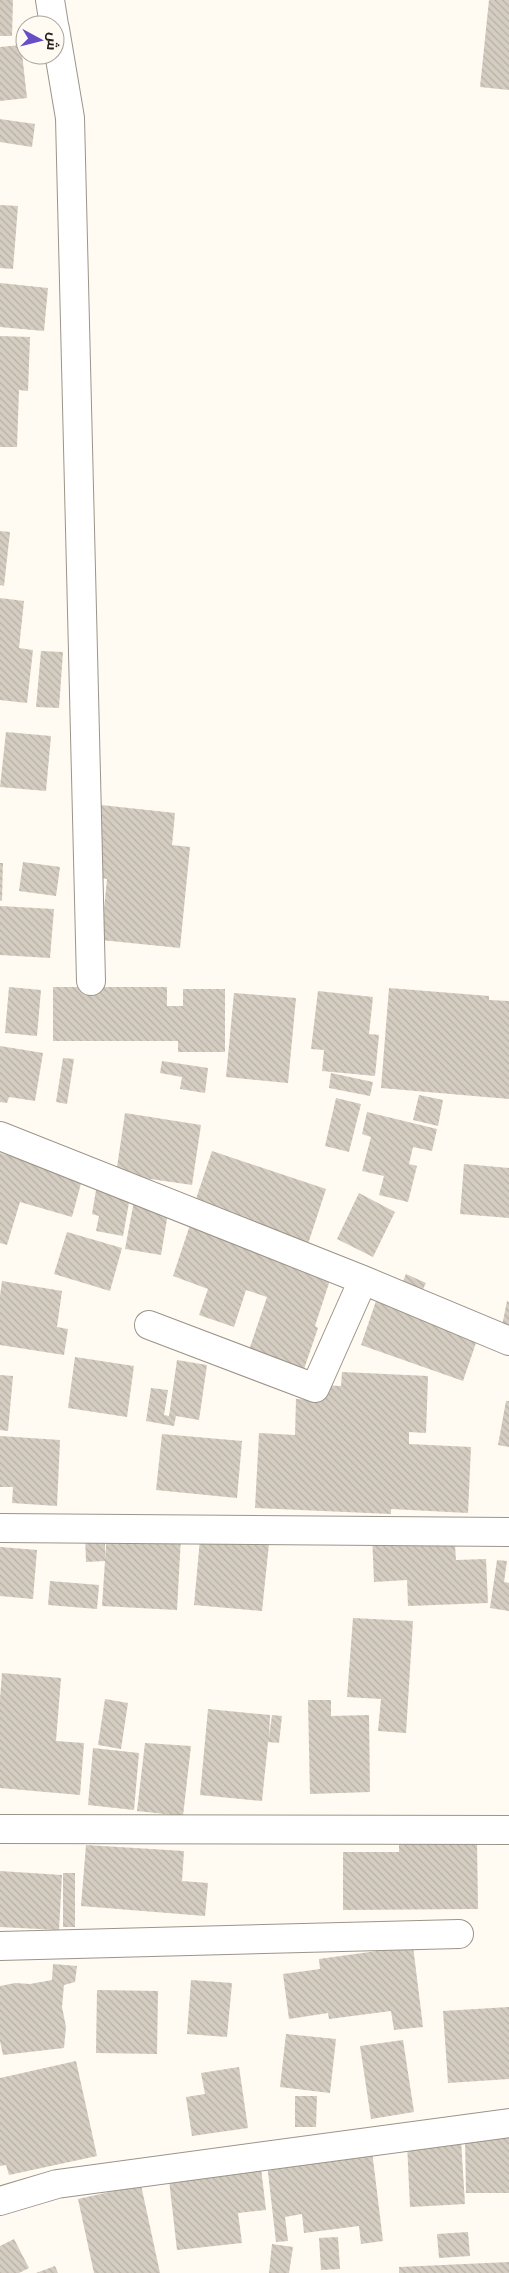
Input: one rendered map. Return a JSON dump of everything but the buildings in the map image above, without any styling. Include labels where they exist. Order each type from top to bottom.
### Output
[{"type":"street","points":[[50,0],[52,15]]},
{"type":"street","points":[[61,65],[70,118],[91,981]]},
{"type":"street","points":[[0,1136],[363,1280],[509,1341]]},
{"type":"street","points":[[149,1325],[315,1388],[363,1280]]},
{"type":"street","points":[[0,1528],[509,1532]]},
{"type":"street","points":[[0,1829],[509,1830]]},
{"type":"street","points":[[0,1946],[459,1934]]},
{"type":"street","points":[[0,2201],[57,2184],[509,2123]]}]
